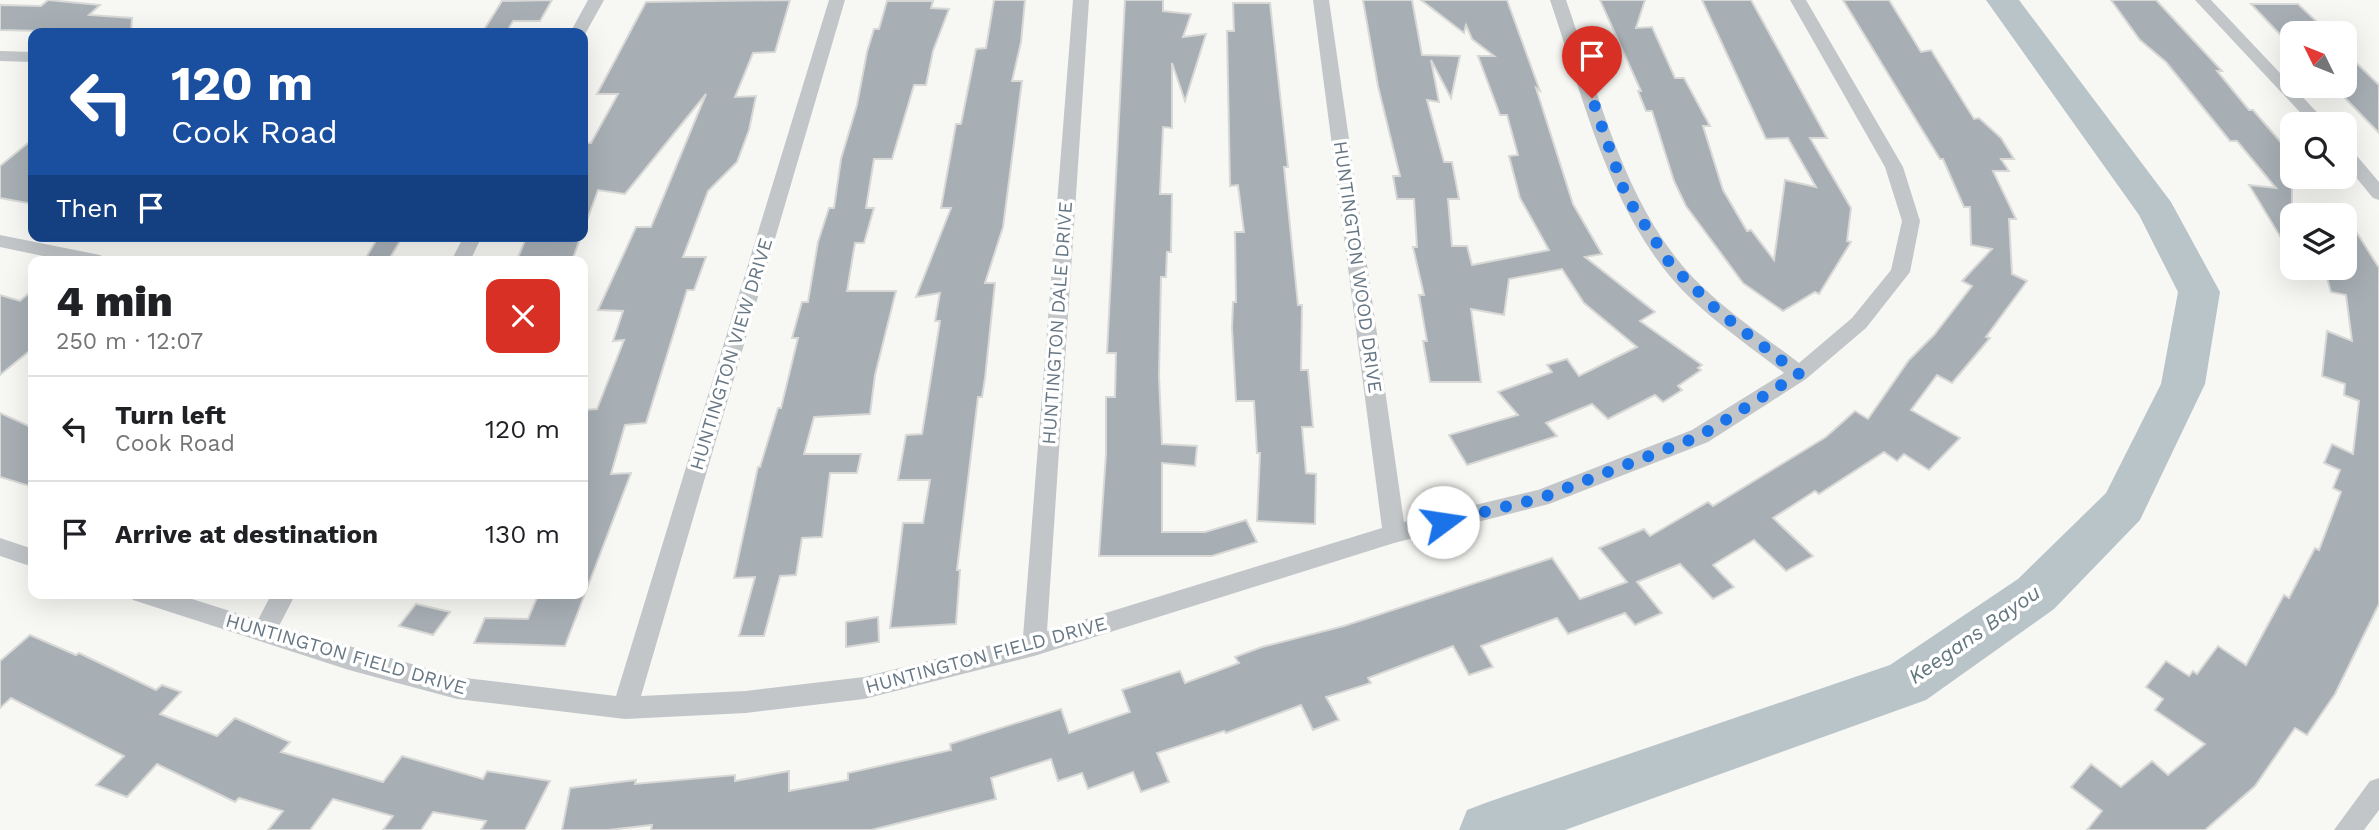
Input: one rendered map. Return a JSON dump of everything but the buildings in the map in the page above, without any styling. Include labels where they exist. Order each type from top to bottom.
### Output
[{"type":"street","points":[[581,28],[596,0]]},
{"type":"street","name":"HUNTINGTON VIEW DRIVE","points":[[625,708],[837,0]]},
{"type":"street","name":"HUNTINGTON DALE DRIVE","points":[[1034,645],[1081,0]]},
{"type":"street","name":"HUNTINGTON WOOD DRIVE","points":[[1321,0],[1394,534]]},
{"type":"street","points":[[1558,0],[1626,196],[1671,265],[1719,312],[1799,374]]},
{"type":"street","name":"HUNTINGTON FIELD DRIVE","points":[[159,599],[263,633],[457,688],[625,708],[746,702],[864,688],[1034,645],[1394,534],[1541,498],[1700,436],[1799,374],[1859,323],[1900,272],[1911,221],[1894,167],[1798,0]]},
{"type":"street","points":[[2203,0],[2309,112]]},
{"type":"street","points":[[0,56],[28,57]]},
{"type":"street","points":[[2357,167],[2379,194]]},
{"type":"street","points":[[0,241],[75,256]]},
{"type":"street","points":[[0,547],[28,556]]},
{"type":"street","points":[[263,633],[281,599]]},
{"type":"street","points":[[2347,830],[2379,790]]},
{"type":"waterway","name":"Keegans Bayou","points":[[1488,830],[1907,683],[2036,594],[2123,506],[2183,384],[2199,292],[2157,211],[2002,0]]},
{"type":"route","points":[[1443,522],[1541,498],[1700,436],[1799,374],[1719,312],[1671,265],[1626,196],[1592,98]]}]
